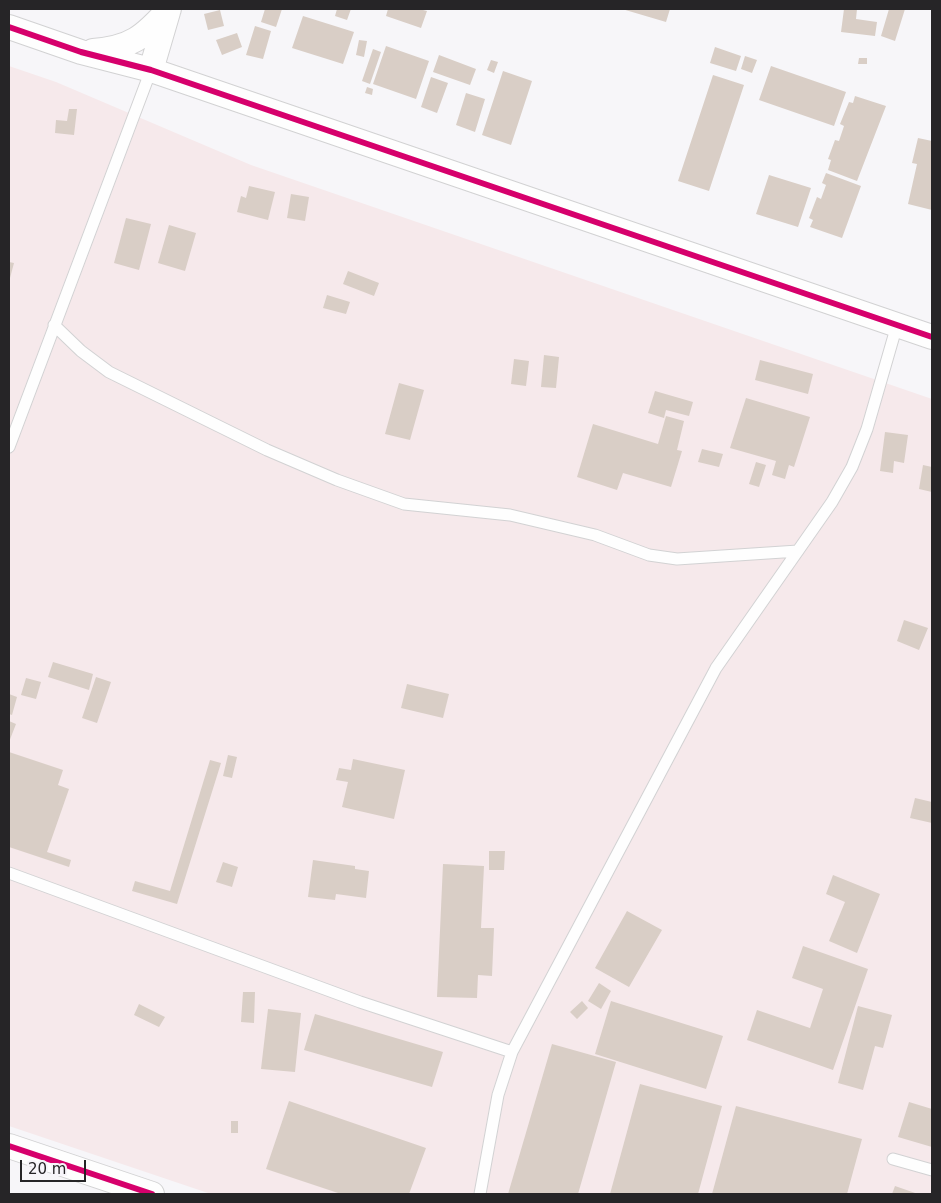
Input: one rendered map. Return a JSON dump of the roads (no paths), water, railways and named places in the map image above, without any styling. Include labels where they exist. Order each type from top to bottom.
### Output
[{"type":"street","points":[[81,52],[112,49],[132,43],[152,28],[169,9]]},
{"type":"street","points":[[151,70],[169,9]]},
{"type":"street","points":[[9,27],[81,52],[151,70],[932,337]]},
{"type":"street","points":[[9,1146],[152,1194]]},
{"type":"lane","points":[[9,447],[151,70]]},
{"type":"lane","points":[[54,325],[81,351],[109,372],[267,450],[346,483],[404,504],[510,515],[595,535],[649,555],[677,559],[798,550]]},
{"type":"lane","points":[[480,1194],[498,1095],[512,1052],[716,668],[832,502],[852,468],[866,429],[897,325]]},
{"type":"lane","points":[[9,873],[360,1002],[512,1052]]},
{"type":"lane","points":[[894,1159],[932,1170]]}]
